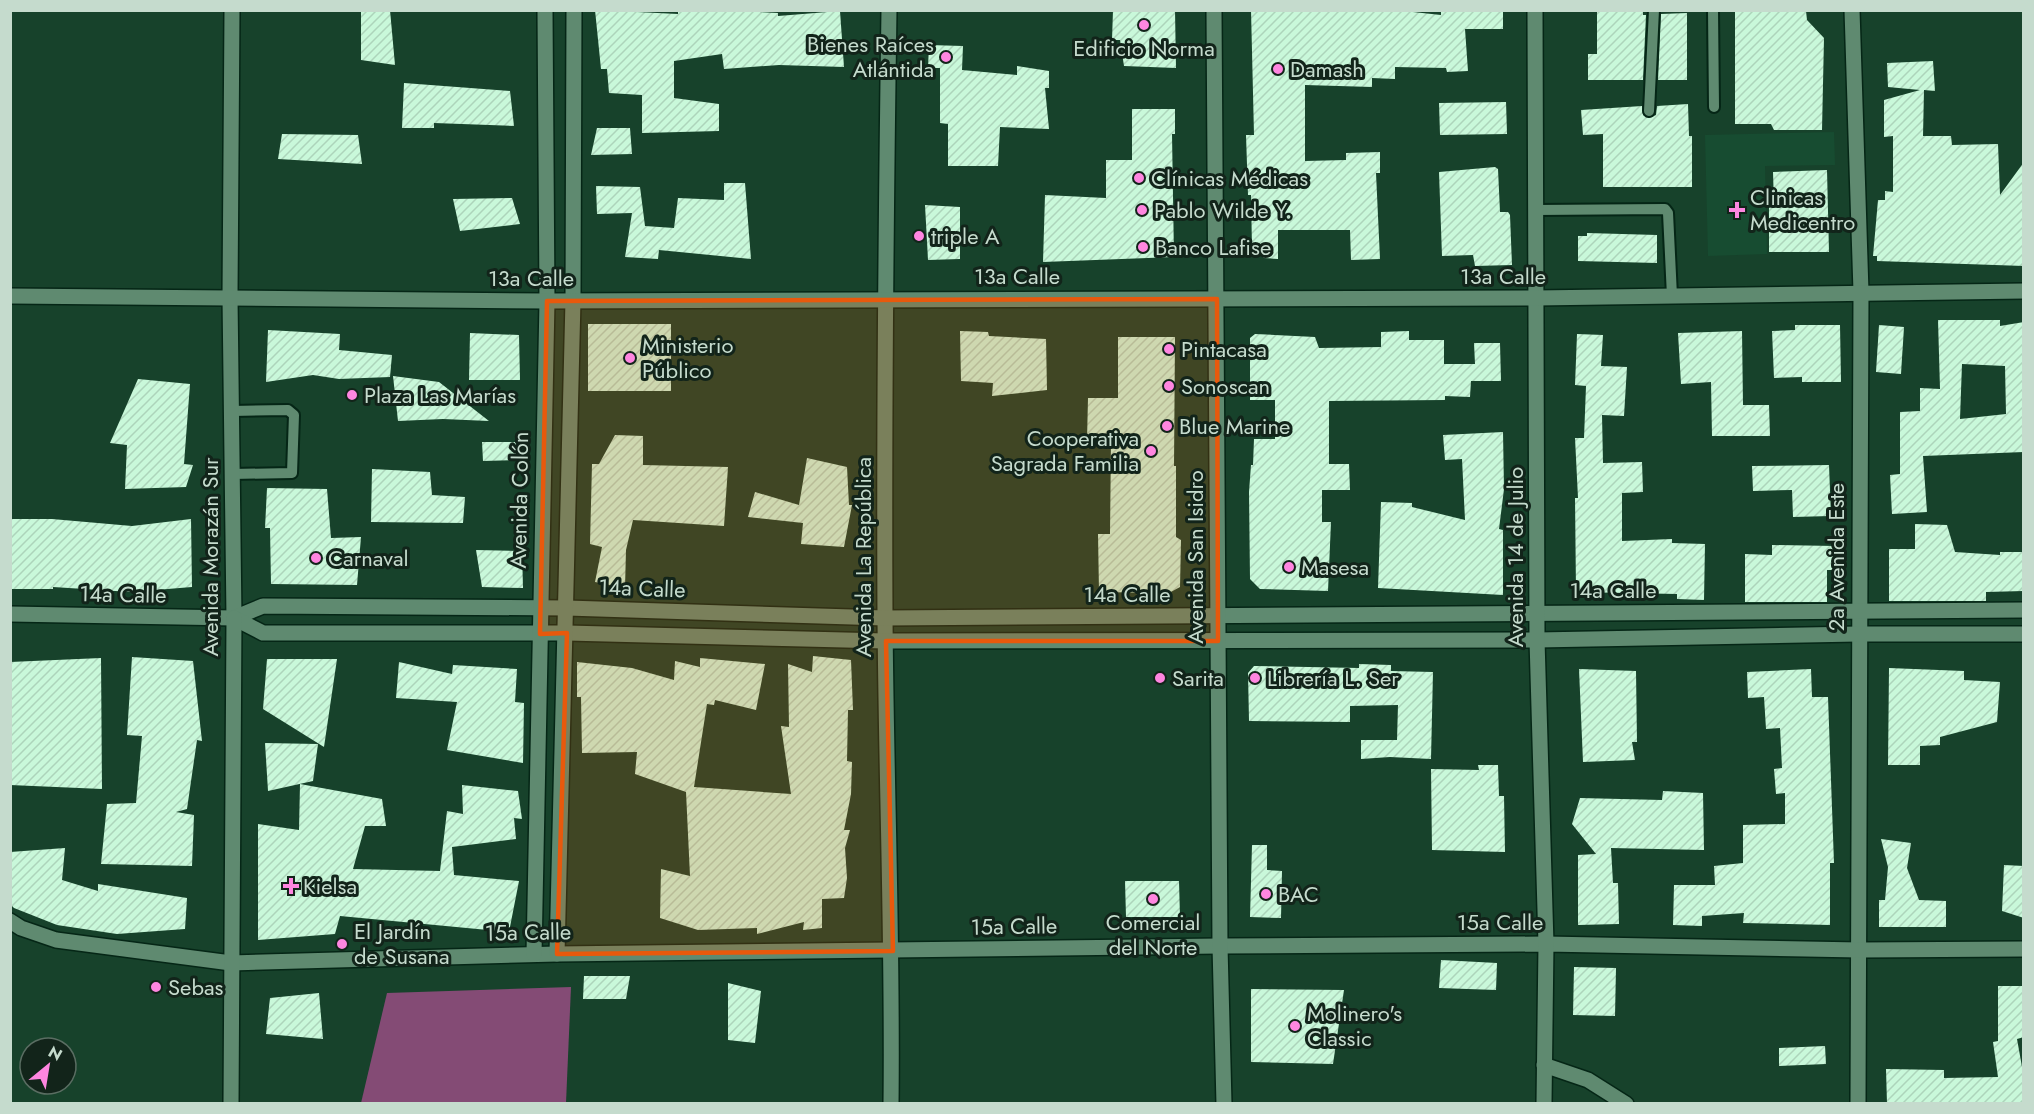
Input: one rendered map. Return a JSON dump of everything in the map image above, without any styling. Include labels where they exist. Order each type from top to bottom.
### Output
[{"type":"street","name":"Avenida Morazán Sur","points":[[231,10],[230,297],[234,618],[231,1104]]},
{"type":"street","name":"Avenida Colón","points":[[534,954],[546,301],[544,10]]},
{"type":"street","points":[[556,954],[567,633],[573,300],[574,10]]},
{"type":"street","name":"Avenida La República","points":[[889,10],[885,298],[885,618],[893,951],[891,1104]]},
{"type":"street","name":"Avenida San Isidro","points":[[1214,10],[1220,946],[1224,1104]]},
{"type":"street","name":"Avenida 14 de Julio","points":[[1535,10],[1537,640],[1546,944],[1544,1104]]},
{"type":"street","name":"2a Avenida Este","points":[[1852,10],[1861,292],[1858,611],[1860,950],[1858,1104]]},
{"type":"street","name":"13a Calle","points":[[10,296],[546,301],[885,298],[1536,298],[2024,291]]},
{"type":"street","name":"14a Calle","points":[[10,614],[234,618],[263,606],[567,608],[885,618],[2024,610]]},
{"type":"street","name":"14a Calle","points":[[234,618],[263,633],[567,633],[886,641],[1537,640],[1858,634],[2024,634]]},
{"type":"street","name":"15a Calle","points":[[10,921],[21,928],[56,940],[231,963],[534,954],[1220,946],[1546,944],[1860,950],[2024,949]]},
{"type":"street","points":[[1544,1065],[1588,1080],[1626,1104]]},
{"type":"lane","points":[[1649,111],[1654,10]]},
{"type":"lane","points":[[1713,10],[1714,107]]},
{"type":"lane","points":[[1536,210],[1665,209],[1668,213],[1672,296]]},
{"type":"lane","points":[[232,411],[288,410],[294,415],[292,473],[232,474]]},
{"type":"highlighted area","points":[[1217,299],[1218,641],[886,641],[893,951],[557,954],[567,633],[540,634],[547,301]]},
{"type":"shaded area","name":"Clinicas Medicentro","points":[[1834,132],[1835,165],[1765,166],[1767,254],[1708,256],[1705,135]]},
{"type":"shaded area","points":[[571,987],[566,1103],[361,1103],[387,993]]},
{"type":"building","points":[[361,10],[390,10],[395,65],[361,60]]},
{"type":"building","points":[[595,10],[678,14],[678,10],[717,10],[778,13],[778,16],[840,11],[844,67],[779,65],[724,69],[722,54],[674,61],[674,98],[719,104],[719,131],[642,133],[642,95],[609,93],[607,69],[601,69]]},
{"type":"building","points":[[1113,10],[1175,10],[1176,68],[1124,66],[1120,40],[1112,40]]},
{"type":"building","points":[[1251,10],[1394,10],[1441,15],[1441,10],[1503,10],[1503,29],[1465,29],[1468,71],[1447,72],[1446,68],[1395,67],[1395,79],[1372,78],[1372,87],[1305,85],[1305,161],[1346,160],[1346,153],[1380,152],[1380,173],[1376,173],[1380,259],[1351,260],[1350,230],[1278,230],[1278,259],[1264,258],[1252,249],[1251,195],[1248,195],[1246,135],[1254,135]]},
{"type":"building","points":[[1735,10],[1806,11],[1807,20],[1824,38],[1822,130],[1774,130],[1771,124],[1735,124]]},
{"type":"building","points":[[1597,12],[1643,12],[1643,15],[1646,15],[1643,80],[1588,80],[1588,54],[1597,54]]},
{"type":"building","points":[[1687,13],[1687,80],[1658,80],[1661,14]]},
{"type":"building","points":[[929,45],[963,46],[962,70],[1017,75],[1017,66],[1049,71],[1049,88],[1045,88],[1049,129],[1000,127],[998,166],[948,166],[948,124],[940,123],[940,68],[928,68]]},
{"type":"building","points":[[1933,61],[1935,91],[1924,90],[1923,136],[1951,136],[1952,145],[1998,144],[2000,195],[2024,162],[2024,266],[1877,261],[1877,256],[1873,256],[1878,200],[1885,200],[1885,191],[1893,192],[1893,136],[1884,137],[1884,100],[1920,90],[1888,87],[1887,63]]},
{"type":"building","points":[[404,83],[510,91],[514,126],[434,123],[434,128],[402,128]]},
{"type":"building","points":[[1506,102],[1507,134],[1440,135],[1439,103]]},
{"type":"building","points":[[1688,104],[1689,136],[1692,136],[1692,187],[1603,187],[1603,134],[1583,135],[1581,110],[1642,106],[1643,115],[1649,118],[1656,115],[1657,106]]},
{"type":"building","points":[[1132,109],[1175,109],[1175,134],[1172,134],[1174,257],[1043,262],[1045,195],[1106,198],[1106,160],[1132,160]]},
{"type":"building","points":[[597,128],[630,128],[632,154],[591,155]]},
{"type":"building","points":[[282,134],[358,135],[362,164],[278,159]]},
{"type":"building","points":[[1495,167],[1498,169],[1500,212],[1508,212],[1510,215],[1512,265],[1475,266],[1473,255],[1442,256],[1439,172]]},
{"type":"building","points":[[1827,170],[1829,252],[1769,252],[1769,205],[1774,205],[1773,172]]},
{"type":"building","points":[[724,183],[745,183],[751,259],[659,250],[658,259],[625,257],[632,213],[597,214],[596,186],[640,187],[645,226],[674,228],[678,198],[724,200]]},
{"type":"building","points":[[512,198],[520,224],[460,231],[453,199]]},
{"type":"building","points":[[925,205],[960,207],[960,259],[928,260]]},
{"type":"building","points":[[1587,233],[1657,235],[1657,263],[1578,261],[1578,236],[1587,236]]},
{"type":"building","points":[[1938,320],[2000,320],[2000,326],[2024,322],[2024,452],[1923,456],[1927,512],[1892,514],[1890,475],[1900,474],[1900,412],[1920,411],[1920,388],[1940,389]],"holes":[[[1962,364],[2005,366],[2006,414],[1960,419]]]},
{"type":"building","name":"Ministerio Público","points":[[588,324],[671,324],[671,391],[588,391]]},
{"type":"building","points":[[1795,325],[1840,325],[1841,382],[1802,382],[1802,377],[1774,378],[1772,331],[1795,330]]},
{"type":"building","points":[[1879,325],[1904,327],[1901,374],[1876,372]]},
{"type":"building","points":[[268,330],[340,334],[339,350],[392,355],[390,377],[339,379],[313,375],[266,382]]},
{"type":"building","points":[[960,331],[988,332],[989,336],[1046,339],[1047,390],[992,396],[993,383],[961,381]]},
{"type":"building","points":[[1409,331],[1409,340],[1444,340],[1444,364],[1475,364],[1474,343],[1500,343],[1501,381],[1471,381],[1470,397],[1445,396],[1445,400],[1329,401],[1329,464],[1349,464],[1350,490],[1322,490],[1322,522],[1331,522],[1328,591],[1260,589],[1250,579],[1251,465],[1253,465],[1254,439],[1275,439],[1275,400],[1250,400],[1250,338],[1255,334],[1315,337],[1319,348],[1381,347],[1381,332]]},
{"type":"building","points":[[1742,331],[1743,405],[1769,405],[1770,436],[1712,436],[1711,382],[1681,384],[1678,333]]},
{"type":"building","points":[[470,333],[519,335],[520,380],[469,380]]},
{"type":"building","points":[[1577,334],[1603,335],[1601,366],[1627,367],[1624,416],[1602,415],[1603,463],[1642,462],[1643,492],[1622,493],[1622,541],[1672,539],[1672,543],[1705,544],[1704,600],[1677,599],[1677,594],[1576,592],[1575,498],[1578,498],[1575,438],[1584,438],[1586,386],[1575,385]]},
{"type":"building","points":[[1118,337],[1175,337],[1174,466],[1176,466],[1176,537],[1181,540],[1180,587],[1169,593],[1099,592],[1098,534],[1110,534],[1111,439],[1087,440],[1088,398],[1118,398]]},
{"type":"building","points":[[393,376],[439,382],[489,421],[443,419],[398,421]]},
{"type":"building","points":[[138,379],[190,384],[184,464],[193,465],[186,487],[125,489],[127,445],[110,443]]},
{"type":"building","points":[[1503,432],[1504,489],[1499,529],[1503,530],[1503,595],[1378,588],[1381,502],[1412,503],[1412,507],[1465,520],[1462,459],[1445,460],[1443,435]]},
{"type":"building","points":[[615,435],[643,436],[643,465],[728,467],[724,526],[633,520],[626,550],[625,588],[595,582],[602,547],[590,544],[592,464],[599,464]]},
{"type":"building","points":[[482,442],[516,442],[521,460],[483,461]]},
{"type":"building","points":[[807,458],[847,467],[849,505],[852,505],[844,547],[801,544],[803,523],[748,517],[755,492],[799,505]]},
{"type":"building","points":[[1829,465],[1831,516],[1793,517],[1792,490],[1753,491],[1752,466]]},
{"type":"building","points":[[372,469],[430,472],[432,495],[465,497],[463,523],[371,522]]},
{"type":"building","points":[[267,488],[327,489],[331,538],[361,537],[357,585],[271,584],[270,528],[265,528]]},
{"type":"building","points":[[10,519],[52,519],[132,526],[191,519],[192,587],[131,592],[53,587],[53,589],[10,589]]},
{"type":"building","points":[[1915,524],[1947,525],[1955,552],[2000,555],[2000,552],[2024,552],[2024,591],[1986,592],[1986,601],[1889,601],[1889,549],[1915,549]]},
{"type":"building","points":[[1772,545],[1835,546],[1835,570],[1827,570],[1827,602],[1745,602],[1745,554],[1772,555]]},
{"type":"building","points":[[476,550],[522,551],[523,588],[482,587]]},
{"type":"building","points":[[813,656],[851,660],[853,710],[848,710],[847,761],[852,762],[851,794],[844,830],[850,830],[845,848],[847,878],[844,898],[822,899],[822,928],[803,930],[804,922],[757,934],[757,928],[698,930],[660,918],[661,869],[690,876],[686,792],[635,774],[637,752],[582,753],[581,697],[577,697],[577,662],[632,668],[674,680],[675,661],[700,667],[700,658],[765,664],[756,710],[715,700],[714,705],[707,704],[694,787],[791,794],[781,726],[789,727],[788,664],[812,672]]},
{"type":"building","points":[[132,657],[193,661],[202,741],[197,740],[187,809],[176,812],[194,815],[192,866],[101,864],[107,804],[136,803],[142,736],[127,735]]},
{"type":"building","points":[[101,658],[102,789],[10,785],[10,662]]},
{"type":"building","points":[[267,659],[337,659],[324,747],[263,709]]},
{"type":"building","points":[[399,662],[452,674],[453,665],[517,669],[515,702],[524,703],[523,763],[447,750],[457,702],[396,698]]},
{"type":"building","points":[[1359,664],[1391,665],[1391,671],[1433,672],[1431,759],[1390,757],[1361,759],[1361,740],[1397,740],[1398,705],[1350,706],[1350,722],[1249,721],[1248,673],[1254,666],[1359,668]]},
{"type":"building","points":[[1889,668],[1964,671],[1964,680],[2000,682],[1997,722],[1940,737],[1940,745],[1920,746],[1920,765],[1888,765]]},
{"type":"building","points":[[1579,669],[1636,671],[1637,742],[1632,742],[1635,760],[1583,762]]},
{"type":"building","points":[[1811,669],[1812,697],[1828,697],[1834,863],[1830,863],[1830,925],[1743,923],[1744,913],[1702,916],[1702,926],[1673,925],[1674,885],[1715,885],[1714,866],[1743,863],[1743,825],[1785,824],[1785,793],[1776,794],[1774,769],[1782,768],[1780,728],[1766,729],[1764,697],[1748,698],[1747,672]]},
{"type":"building","points":[[265,743],[318,744],[313,781],[268,791]]},
{"type":"building","points":[[1478,765],[1498,765],[1499,796],[1504,796],[1505,852],[1432,850],[1431,769],[1479,770]]},
{"type":"building","points":[[300,784],[382,799],[386,826],[365,826],[353,869],[440,871],[447,811],[463,814],[462,785],[518,791],[522,819],[514,818],[516,839],[452,847],[454,875],[519,881],[509,932],[340,916],[335,934],[258,940],[258,824],[299,830]]},
{"type":"building","points":[[1663,791],[1703,793],[1704,850],[1611,848],[1613,883],[1618,883],[1619,924],[1578,925],[1578,855],[1596,854],[1572,824],[1580,798],[1662,800]]},
{"type":"building","points":[[1881,839],[1911,843],[1907,868],[1919,900],[1946,901],[1946,927],[1879,927],[1879,900],[1885,900],[1888,867]]},
{"type":"building","name":"BAC","points":[[1252,845],[1267,845],[1267,870],[1282,871],[1281,918],[1250,917]]},
{"type":"building","points":[[65,848],[62,880],[98,891],[98,884],[187,898],[185,929],[117,934],[57,925],[14,908],[10,904],[10,852]]},
{"type":"building","points":[[2004,865],[2024,866],[2024,918],[2002,911]]},
{"type":"building","name":"Comercial del Norte","points":[[1125,881],[1179,881],[1180,917],[1126,917]]},
{"type":"building","points":[[1441,960],[1497,963],[1496,990],[1439,988]]},
{"type":"building","points":[[1574,967],[1616,968],[1615,1016],[1573,1015]]},
{"type":"building","points":[[584,976],[630,976],[626,999],[583,999]]},
{"type":"building","points":[[728,983],[761,991],[755,1043],[728,1040]]},
{"type":"building","points":[[1998,986],[2024,986],[2024,1037],[2017,1039],[2024,1078],[2024,1103],[1887,1104],[1886,1069],[1944,1070],[1944,1078],[1998,1077],[1993,1042],[1998,1041]]},
{"type":"building","name":"Molinero's Classic","points":[[1251,989],[1344,990],[1333,1064],[1251,1062]]},
{"type":"building","points":[[319,993],[323,1039],[266,1034],[270,998]]},
{"type":"building","points":[[1825,1046],[1826,1064],[1779,1066],[1779,1048]]},
{"type":"place","name":"Edificio Norma","points":[[1144,25]]},
{"type":"place","name":"Bienes Raíces Atlántida","points":[[946,57]]},
{"type":"place","name":"Damash","points":[[1278,69]]},
{"type":"place","name":"Clínicas Médicas","points":[[1139,178]]},
{"type":"place","name":"Pablo Wilde Y.","points":[[1142,210]]},
{"type":"place","name":"Clinicas Medicentro","points":[[1737,210]]},
{"type":"place","name":"triple A","points":[[919,236]]},
{"type":"place","name":"Banco Lafise","points":[[1143,247]]},
{"type":"place","name":"Pintacasa","points":[[1169,349]]},
{"type":"place","name":"Ministerio Público","points":[[630,358]]},
{"type":"place","name":"Sonoscan","points":[[1169,386]]},
{"type":"place","name":"Plaza Las Marías","points":[[352,395]]},
{"type":"place","name":"Blue Marine","points":[[1167,426]]},
{"type":"place","name":"Cooperativa Sagrada Familia","points":[[1151,451]]},
{"type":"place","name":"Carnaval","points":[[316,558]]},
{"type":"place","name":"Masesa","points":[[1289,567]]},
{"type":"place","name":"Sarita","points":[[1160,678]]},
{"type":"place","name":"Librería L. Ser","points":[[1255,678]]},
{"type":"place","name":"Kielsa","points":[[291,886]]},
{"type":"place","name":"BAC","points":[[1266,894]]},
{"type":"place","name":"Comercial del Norte","points":[[1153,899]]},
{"type":"place","name":"El Jardín de Susana","points":[[342,944]]},
{"type":"place","name":"Sebas","points":[[156,987]]},
{"type":"place","name":"Molinero's Classic","points":[[1295,1026]]}]
